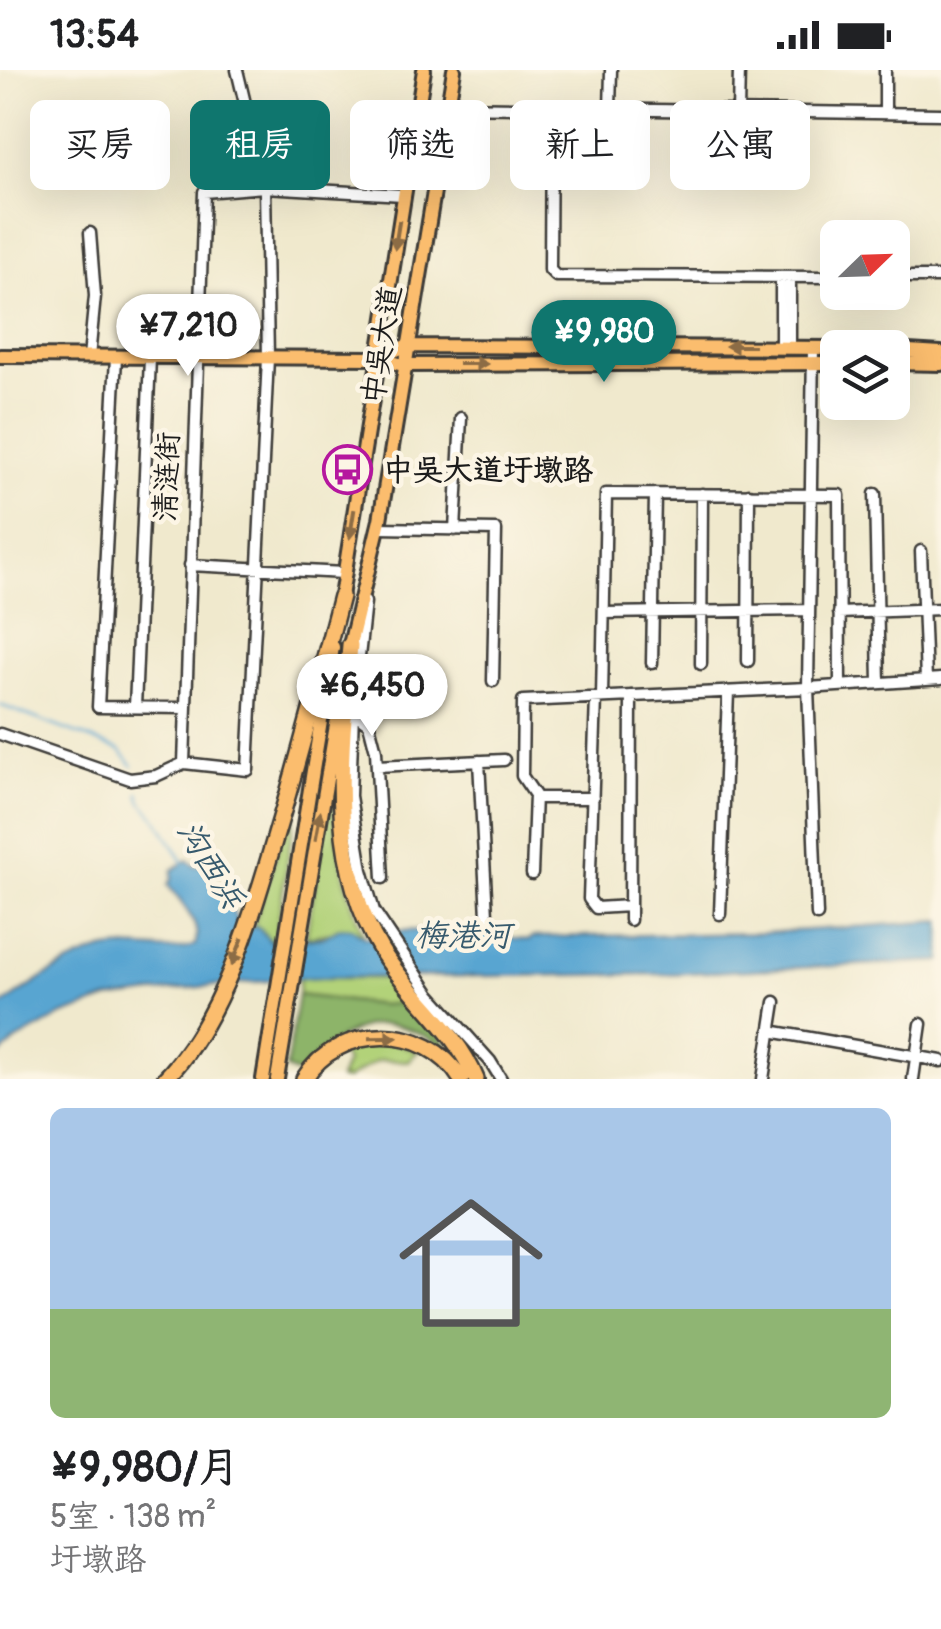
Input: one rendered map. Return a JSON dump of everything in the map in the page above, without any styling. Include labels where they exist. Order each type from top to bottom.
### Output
[{"type":"highway","points":[[165,1079],[204,1024],[237,953],[264,878],[341,596]]},
{"type":"highway","points":[[350,645],[340,807],[351,880],[382,952],[443,1016],[476,1079]]},
{"type":"highway","points":[[304,1079],[328,1052],[356,1040],[385,1034],[416,1042],[439,1054],[461,1079]]},
{"type":"main road","name":"中吴大道","points":[[295,921],[376,358],[424,70]]},
{"type":"main road","name":"中吴大道","points":[[449,100],[454,70]]},
{"type":"main road","name":"中吴大道","points":[[295,921],[350,645],[378,528],[433,190]]},
{"type":"main road","points":[[376,358],[406,346],[820,347]]},
{"type":"main road","points":[[910,351],[941,352]]},
{"type":"main road","points":[[0,356],[376,358],[404,365],[820,362]]},
{"type":"main road","points":[[910,363],[941,364]]},
{"type":"main road","points":[[277,1079],[295,921]]},
{"type":"main road","points":[[263,1079],[285,992]]},
{"type":"street","points":[[238,70],[245,100]]},
{"type":"street","points":[[610,100],[611,70]]},
{"type":"street","points":[[738,100],[739,70]]},
{"type":"street","points":[[885,70],[885,113]]},
{"type":"street","points":[[810,112],[941,114]]},
{"type":"street","name":"清涟街","points":[[184,764],[204,192],[229,190]]},
{"type":"street","points":[[0,734],[130,779],[156,776],[184,764],[248,770],[268,358],[266,190]]},
{"type":"street","points":[[317,190],[403,195]]},
{"type":"street","points":[[551,190],[550,270],[556,276],[820,277]]},
{"type":"street","points":[[89,357],[94,296],[90,233]]},
{"type":"street","points":[[785,277],[785,346]]},
{"type":"street","points":[[910,277],[941,277]]},
{"type":"street","points":[[813,346],[808,688],[817,916]]},
{"type":"street","points":[[116,357],[98,707],[186,708]]},
{"type":"street","points":[[135,708],[150,358]]},
{"type":"street","points":[[454,530],[461,418]]},
{"type":"street","points":[[630,906],[596,908],[590,899],[606,494],[838,495],[840,686]]},
{"type":"street","points":[[652,663],[655,494]]},
{"type":"street","points":[[701,664],[702,494]]},
{"type":"street","points":[[748,494],[748,661]]},
{"type":"street","points":[[875,494],[879,683]]},
{"type":"street","points":[[378,528],[496,530],[493,681]]},
{"type":"street","points":[[921,551],[926,680]]},
{"type":"street","points":[[190,565],[344,573]]},
{"type":"street","points":[[368,914],[350,796],[369,568]]},
{"type":"street","points":[[839,613],[941,609]]},
{"type":"street","points":[[604,612],[809,610]]},
{"type":"street","points":[[532,874],[535,798],[522,776],[524,701],[941,678]]},
{"type":"street","points":[[720,914],[728,692]]},
{"type":"street","points":[[630,920],[632,696]]},
{"type":"street","points":[[354,712],[368,724],[377,766],[383,878]]},
{"type":"street","points":[[377,766],[504,760]]},
{"type":"street","points":[[479,762],[487,916]]},
{"type":"street","points":[[535,798],[593,798]]},
{"type":"street","points":[[763,1079],[775,1002]]},
{"type":"street","points":[[443,1016],[490,1061],[501,1079]]},
{"type":"street","points":[[913,1079],[921,1024]]},
{"type":"street","points":[[770,1032],[941,1060]]},
{"type":"green space","points":[[329,803],[334,804],[343,872],[364,937],[351,928],[306,938]]},
{"type":"green space","points":[[292,805],[296,805],[275,942],[271,942],[258,927],[253,927]]},
{"type":"green space","points":[[299,978],[389,978],[411,1002],[382,1005],[298,995]]},
{"type":"green space","points":[[298,995],[382,1005],[411,1002],[451,1051],[407,1028],[369,1026],[335,1041],[298,1074],[286,1069]]},
{"type":"green space","points":[[394,1042],[418,1051],[408,1061],[379,1060],[347,1079],[339,1079],[346,1062],[341,1053],[367,1043]]},
{"type":"water","name":"梅港河","points":[[188,860],[203,866],[225,895],[241,928],[258,927],[271,942],[324,937],[339,928],[351,928],[364,937],[381,940],[399,931],[448,929],[529,940],[764,933],[941,921],[941,961],[667,974],[299,978],[199,987],[108,999],[61,1016],[16,1041],[0,1055],[0,1007],[62,967],[114,948],[176,949],[195,945],[193,921],[168,885],[172,870]]},
{"type":"waterway","name":"沟西浜","points":[[0,705],[120,750],[133,766]]},
{"type":"waterway","name":"沟西浜","points":[[139,793],[185,865]]},
{"type":"place","name":"中吴大道圩墩路","points":[[348,470]]}]
